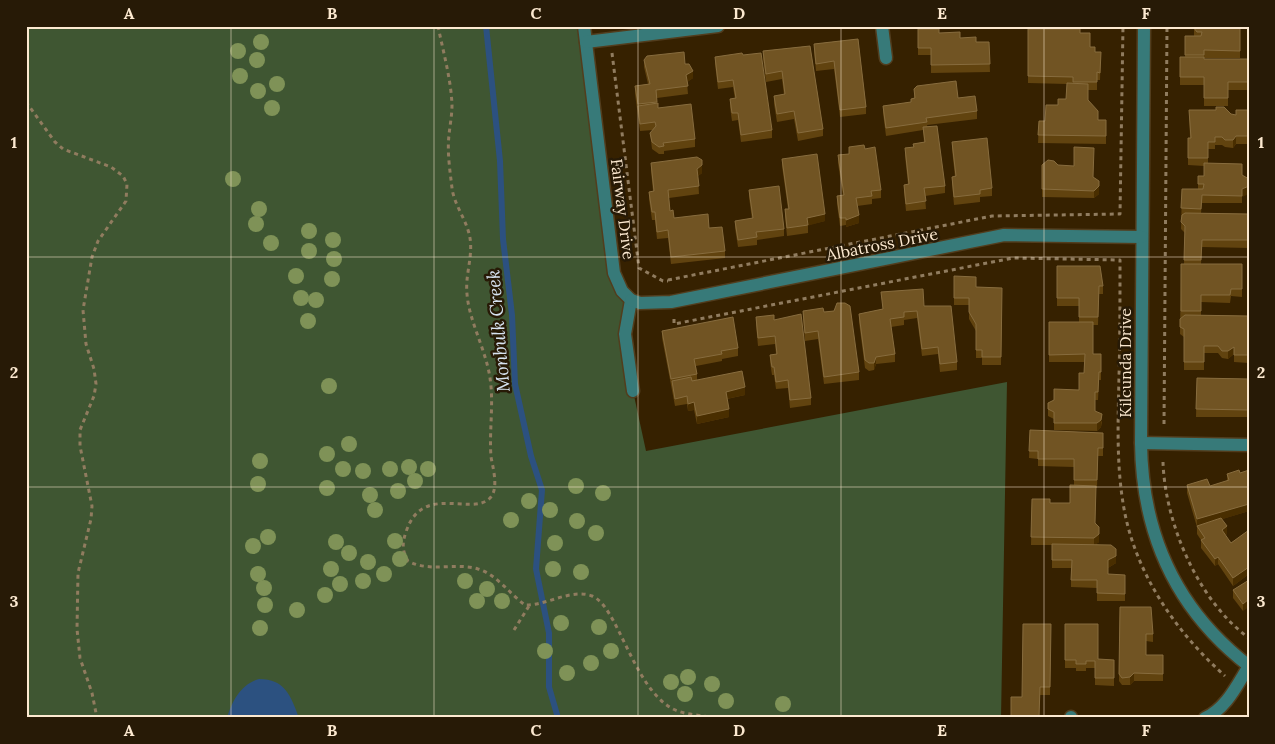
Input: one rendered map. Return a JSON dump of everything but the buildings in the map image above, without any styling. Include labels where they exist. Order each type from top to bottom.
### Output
[{"type":"street","name":"Fairway Drive","points":[[584,26],[614,273],[622,291],[630,300]]},
{"type":"street","points":[[586,42],[718,26]]},
{"type":"street","points":[[882,26],[886,58]]},
{"type":"street","name":"Kilcunda Drive","points":[[1144,26],[1141,443],[1145,504],[1160,552],[1173,579],[1203,623],[1219,642],[1249,666]]},
{"type":"street","name":"Albatross Drive","points":[[630,300],[647,304],[671,302],[1004,235],[1142,237]]},
{"type":"street","points":[[630,300],[625,334],[633,391]]},
{"type":"street","points":[[1141,443],[1249,445]]},
{"type":"street","points":[[1204,718],[1218,709],[1228,698],[1249,666]]},
{"type":"path","points":[[438,26],[452,102],[449,150],[452,190],[470,236],[471,249],[467,294],[490,379],[492,398],[489,434],[494,487],[490,498],[485,501],[470,503],[440,502],[426,508],[416,515],[407,528],[403,550],[408,561],[423,567],[477,568],[490,575],[525,605],[530,606],[577,594],[592,596],[604,604],[634,664],[664,703],[676,710],[714,718]]},
{"type":"path","points":[[612,52],[639,268],[663,281],[992,216],[1120,214],[1123,26]]},
{"type":"path","points":[[1164,424],[1167,26]]},
{"type":"path","points":[[26,102],[55,142],[63,148],[111,167],[123,176],[127,184],[126,200],[98,241],[92,257],[83,310],[86,344],[94,369],[96,384],[94,396],[80,430],[80,446],[91,490],[92,506],[91,519],[78,574],[77,629],[80,658],[92,693],[97,718]]},
{"type":"path","points":[[674,319],[674,324],[1013,258],[1120,260]]},
{"type":"path","points":[[668,280],[669,288]]},
{"type":"path","points":[[1164,462],[1166,495],[1187,559],[1226,618],[1249,638]]},
{"type":"path","points":[[514,630],[530,606]]},
{"type":"green space","points":[[26,26],[584,26],[614,273],[631,300],[626,323],[633,391],[646,451],[1007,382],[1001,718],[26,718]]},
{"type":"water","points":[[259,679],[275,682],[286,690],[299,718],[227,718],[232,705],[242,689]]},
{"type":"waterway","name":"Monbulk Creek","points":[[486,26],[500,161],[503,239],[512,315],[515,384],[531,456],[542,490],[536,569],[549,633],[549,687],[558,718]]}]
